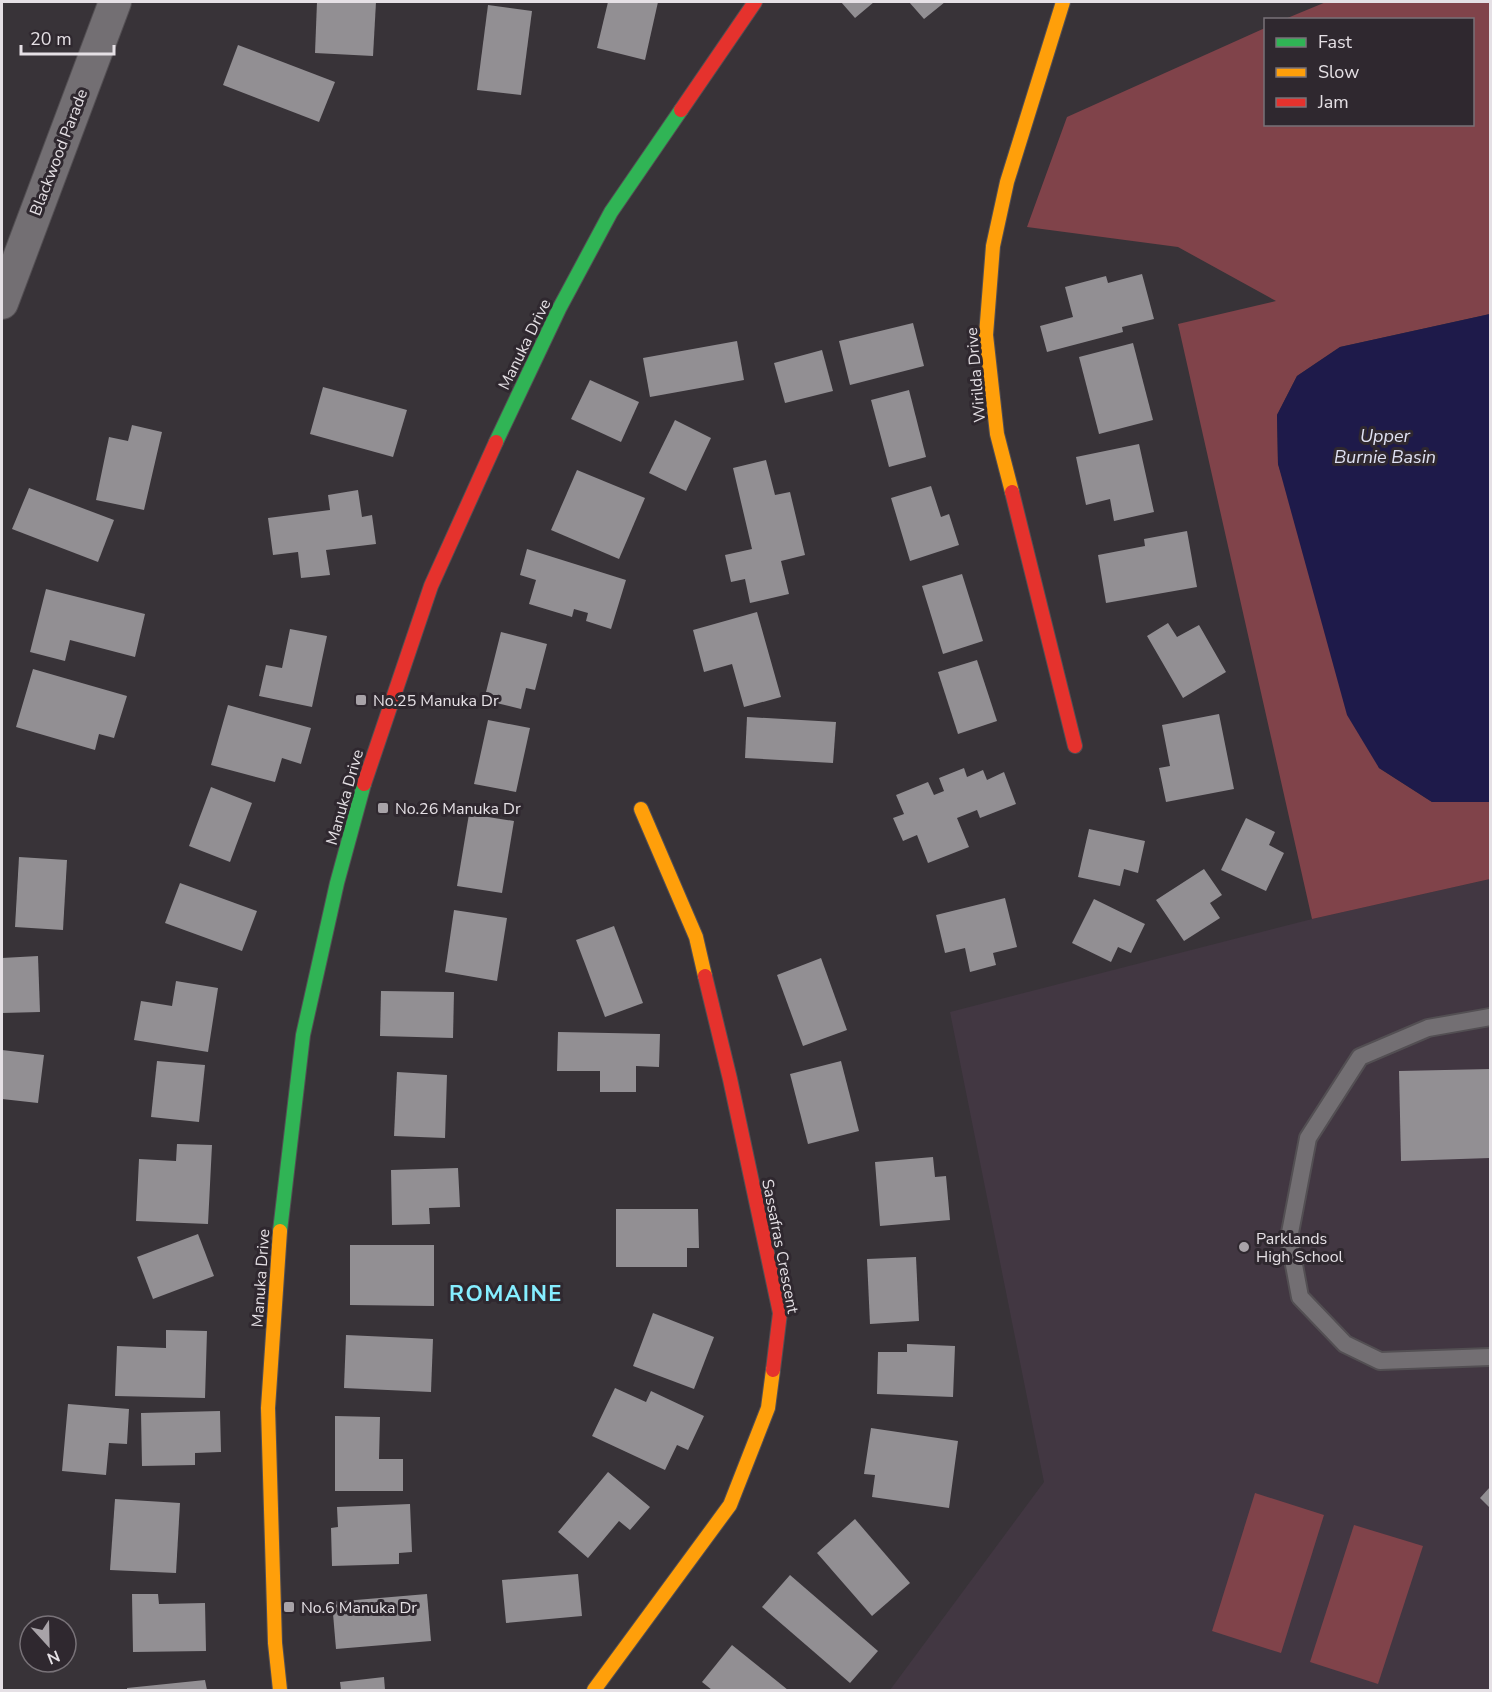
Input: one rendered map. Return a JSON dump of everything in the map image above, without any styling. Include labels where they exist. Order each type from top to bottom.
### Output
[{"type":"street","name":"Blackwood Parade","points":[[2,303],[115,2]]},
{"type":"street","name":"Manuka Drive","points":[[280,1690],[275,1643],[268,1408],[281,1215],[303,1035],[337,883],[364,779],[432,586],[499,435],[559,309],[611,212],[755,2]]},
{"type":"street","name":"Wirilda Drive","points":[[1063,2],[1007,182],[993,246],[986,335],[997,434],[1075,746]]},
{"type":"street","name":"Sassafras Crescent","points":[[594,1690],[730,1505],[768,1408],[780,1313],[730,1078],[696,937],[641,809]]},
{"type":"lane","points":[[1491,1017],[1428,1028],[1360,1057],[1308,1138],[1288,1238],[1300,1297],[1345,1344],[1380,1361],[1491,1357]]},
{"type":"shaded area","points":[[1326,2],[1490,2],[1490,314],[1340,347],[1297,376],[1277,415],[1278,464],[1379,768],[1432,802],[1490,802],[1490,879],[1312,919],[1178,324],[1276,301],[1178,247],[1027,227],[1067,117],[1264,28],[1264,126],[1474,126],[1474,18],[1287,18]]},
{"type":"shaded area","name":"Parklands High School","points":[[1490,879],[1490,1690],[890,1690],[1044,1482],[950,1012],[1312,919]]},
{"type":"shaded area","points":[[1255,1493],[1324,1515],[1281,1653],[1212,1631]]},
{"type":"shaded area","points":[[1354,1525],[1423,1546],[1378,1684],[1310,1662]]},
{"type":"water","name":"Upper Burnie Basin","points":[[1490,314],[1490,802],[1432,802],[1379,768],[1347,715],[1278,464],[1277,415],[1297,376],[1340,347]]},
{"type":"building","points":[[317,2],[376,2],[373,56],[315,53]]},
{"type":"building","points":[[608,2],[658,2],[645,60],[597,48]]},
{"type":"building","points":[[841,2],[874,2],[855,18]]},
{"type":"building","points":[[909,2],[945,2],[924,19]]},
{"type":"building","points":[[488,5],[532,11],[521,95],[477,90]]},
{"type":"building","points":[[238,45],[335,82],[319,122],[223,85]]},
{"type":"building","points":[[1142,274],[1154,319],[1122,327],[1123,332],[1047,352],[1040,326],[1073,317],[1065,287],[1106,276],[1108,283]]},
{"type":"building","points":[[913,323],[924,366],[850,385],[839,341]]},
{"type":"building","points":[[737,341],[744,380],[650,397],[643,358]]},
{"type":"building","points":[[1133,343],[1153,420],[1099,434],[1079,357]]},
{"type":"building","points":[[822,350],[833,391],[785,403],[774,363]]},
{"type":"building","points":[[590,380],[639,402],[621,442],[571,419]]},
{"type":"building","points":[[323,387],[407,410],[393,457],[310,434]]},
{"type":"building","points":[[909,390],[926,457],[889,467],[871,400]]},
{"type":"building","points":[[675,420],[711,438],[686,491],[649,473]]},
{"type":"building","points":[[132,425],[162,432],[144,510],[96,500],[109,437],[128,441]]},
{"type":"building","points":[[1139,444],[1154,512],[1114,521],[1110,499],[1086,505],[1076,457]]},
{"type":"building","points":[[766,460],[775,495],[790,492],[805,555],[781,561],[789,594],[750,603],[745,579],[731,582],[725,555],[752,549],[733,468]]},
{"type":"building","points":[[577,470],[645,498],[619,559],[551,530]]},
{"type":"building","points":[[931,486],[941,517],[949,514],[959,545],[910,561],[891,498]]},
{"type":"building","points":[[29,488],[114,520],[98,562],[12,529]]},
{"type":"building","points":[[358,490],[362,517],[372,515],[376,544],[326,550],[330,575],[301,578],[298,552],[273,555],[268,518],[330,510],[328,495]]},
{"type":"building","points":[[1187,531],[1197,587],[1106,603],[1098,555],[1145,546],[1144,539]]},
{"type":"building","points":[[527,549],[626,580],[611,629],[586,621],[588,613],[574,609],[572,617],[529,604],[536,580],[520,575]]},
{"type":"building","points":[[962,574],[983,641],[943,654],[922,586]]},
{"type":"building","points":[[46,589],[145,614],[135,657],[70,640],[65,661],[30,652]]},
{"type":"building","points":[[757,612],[781,697],[744,707],[732,664],[704,672],[693,630]]},
{"type":"building","points":[[1168,623],[1177,637],[1199,625],[1226,672],[1183,698],[1147,636]]},
{"type":"building","points":[[290,629],[327,636],[312,707],[259,696],[266,665],[282,668]]},
{"type":"building","points":[[501,632],[547,644],[535,690],[526,688],[521,709],[484,700]]},
{"type":"building","points":[[977,660],[997,721],[958,734],[938,672]]},
{"type":"building","points":[[33,669],[127,696],[114,738],[99,734],[95,750],[16,727]]},
{"type":"building","points":[[228,705],[311,728],[301,764],[282,758],[275,782],[211,765]]},
{"type":"building","points":[[1219,714],[1234,789],[1166,802],[1159,768],[1170,766],[1162,725]]},
{"type":"building","points":[[747,717],[836,722],[833,763],[745,758]]},
{"type":"building","points":[[488,720],[530,728],[516,792],[474,784]]},
{"type":"building","points":[[964,768],[967,777],[983,770],[987,780],[1004,772],[1016,804],[980,818],[977,810],[957,818],[969,847],[928,863],[917,835],[903,841],[893,818],[904,814],[896,795],[928,782],[934,795],[944,791],[939,778]]},
{"type":"building","points":[[211,787],[252,803],[230,862],[189,846]]},
{"type":"building","points":[[469,814],[514,821],[502,893],[457,886]]},
{"type":"building","points":[[1246,818],[1275,832],[1269,845],[1284,853],[1266,891],[1221,870]]},
{"type":"building","points":[[1089,829],[1145,841],[1138,873],[1124,869],[1120,886],[1078,877]]},
{"type":"building","points":[[19,857],[67,860],[63,930],[15,927]]},
{"type":"building","points":[[1204,869],[1222,895],[1210,903],[1220,918],[1184,941],[1156,900]]},
{"type":"building","points":[[180,883],[257,911],[242,951],[165,923]]},
{"type":"building","points":[[1005,898],[1017,947],[993,953],[996,965],[970,972],[965,948],[945,953],[936,915]]},
{"type":"building","points":[[1094,899],[1145,924],[1131,953],[1118,947],[1111,962],[1072,943]]},
{"type":"building","points":[[454,910],[507,918],[497,981],[445,972]]},
{"type":"building","points":[[614,926],[643,1003],[605,1017],[576,940]]},
{"type":"building","points":[[38,956],[40,1012],[2,1013],[2,958]]},
{"type":"building","points":[[821,958],[847,1030],[803,1046],[777,975]]},
{"type":"building","points":[[176,981],[218,988],[208,1052],[134,1040],[141,1001],[172,1006]]},
{"type":"building","points":[[381,991],[454,992],[453,1038],[380,1036]]},
{"type":"building","points":[[558,1032],[660,1034],[659,1067],[636,1066],[636,1092],[600,1092],[600,1071],[557,1071]]},
{"type":"building","points":[[2,1050],[44,1055],[38,1103],[2,1099]]},
{"type":"building","points":[[157,1061],[205,1065],[199,1122],[151,1117]]},
{"type":"building","points":[[841,1061],[859,1131],[808,1144],[790,1074]]},
{"type":"building","points":[[1490,1069],[1490,1158],[1401,1161],[1399,1071]]},
{"type":"building","points":[[397,1072],[447,1075],[445,1138],[394,1136]]},
{"type":"building","points":[[177,1144],[212,1145],[208,1224],[136,1221],[139,1159],[176,1161]]},
{"type":"building","points":[[933,1157],[935,1177],[946,1176],[950,1220],[880,1226],[875,1162]]},
{"type":"building","points":[[458,1168],[460,1207],[429,1208],[430,1224],[392,1225],[391,1170]]},
{"type":"building","points":[[616,1209],[698,1209],[699,1248],[687,1248],[687,1267],[616,1267]]},
{"type":"building","points":[[198,1234],[214,1276],[153,1299],[137,1257]]},
{"type":"building","points":[[350,1245],[434,1245],[434,1306],[350,1305]]},
{"type":"building","points":[[916,1257],[919,1321],[870,1324],[867,1259]]},
{"type":"building","points":[[653,1313],[714,1337],[694,1389],[633,1366]]},
{"type":"building","points":[[166,1330],[207,1331],[205,1398],[115,1396],[117,1346],[166,1348]]},
{"type":"building","points":[[346,1335],[433,1339],[431,1392],[344,1388]]},
{"type":"building","points":[[907,1344],[955,1346],[953,1397],[877,1394],[878,1352],[907,1352]]},
{"type":"building","points":[[615,1388],[646,1402],[651,1391],[704,1416],[688,1450],[677,1445],[665,1470],[592,1436]]},
{"type":"building","points":[[68,1404],[129,1409],[127,1444],[109,1443],[106,1475],[62,1471]]},
{"type":"building","points":[[220,1411],[221,1452],[195,1453],[195,1465],[142,1466],[141,1413]]},
{"type":"building","points":[[335,1416],[380,1417],[379,1459],[403,1459],[403,1491],[335,1491]]},
{"type":"building","points":[[871,1428],[958,1441],[949,1508],[872,1497],[875,1475],[864,1474]]},
{"type":"building","points":[[608,1472],[650,1507],[630,1530],[619,1521],[588,1558],[558,1532]]},
{"type":"building","points":[[1490,1487],[1490,1508],[1480,1498]]},
{"type":"building","points":[[115,1499],[180,1503],[176,1573],[110,1570]]},
{"type":"building","points":[[410,1504],[412,1552],[399,1553],[399,1564],[332,1566],[331,1528],[338,1527],[337,1507]]},
{"type":"building","points":[[855,1519],[910,1583],[872,1616],[817,1553]]},
{"type":"building","points":[[578,1574],[582,1616],[506,1623],[502,1580]]},
{"type":"building","points":[[790,1575],[878,1651],[850,1683],[762,1607]]},
{"type":"building","points":[[132,1594],[158,1594],[159,1604],[205,1603],[206,1651],[133,1652]]},
{"type":"building","points":[[427,1594],[431,1641],[336,1649],[332,1602]]},
{"type":"building","points":[[732,1645],[788,1690],[712,1690],[702,1682]]},
{"type":"building","points":[[384,1677],[385,1690],[341,1690],[340,1682]]},
{"type":"building","points":[[205,1680],[207,1690],[127,1690],[127,1688]]},
{"type":"traffic: fast","points":[[496,442],[559,309],[611,212],[681,110]]},
{"type":"traffic: fast","points":[[280,1231],[303,1035],[337,883],[364,784]]},
{"type":"traffic: slow","points":[[1012,492],[997,434],[986,335],[993,246],[1007,182],[1063,2]]},
{"type":"traffic: slow","points":[[641,809],[696,937],[705,976]]},
{"type":"traffic: slow","points":[[280,1231],[268,1408],[275,1643],[280,1690]]},
{"type":"traffic: slow","points":[[594,1690],[730,1505],[768,1408],[773,1370]]},
{"type":"traffic: jam","points":[[681,110],[755,2]]},
{"type":"traffic: jam","points":[[364,784],[431,586],[496,442]]},
{"type":"traffic: jam","points":[[1012,492],[1075,746]]},
{"type":"traffic: jam","points":[[705,976],[730,1079],[780,1313],[773,1370]]},
{"type":"place","name":"No.25 Manuka Dr","points":[[361,700]]},
{"type":"place","name":"No.26 Manuka Dr","points":[[383,808]]},
{"type":"place","name":"Parklands High School","points":[[1244,1247]]},
{"type":"place","name":"No.6 Manuka Dr","points":[[289,1607]]},
{"type":"district","name":"ROMAINE","points":[[506,1293]]}]
